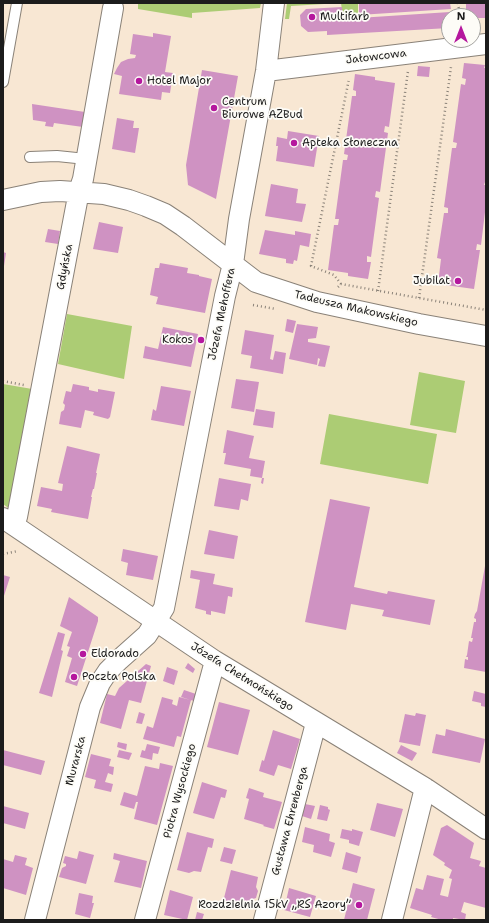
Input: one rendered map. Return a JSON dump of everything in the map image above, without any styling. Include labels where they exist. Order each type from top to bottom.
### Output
[{"type":"street","name":"Józefa Mehoffera","points":[[156,622],[164,608],[233,264],[239,220],[266,71],[274,3]]},
{"type":"street","name":"Gdyńska","points":[[8,521],[17,517],[114,8]]},
{"type":"street","name":"Jałowcowa","points":[[266,71],[486,44]]},
{"type":"street","name":"Tadeusza Makowskiego","points":[[3,200],[42,192],[78,191],[104,194],[129,200],[165,214],[256,282],[317,302],[419,324],[486,336]]},
{"type":"street","name":"Józefa Chełmońskiego","points":[[8,521],[215,661],[262,688],[316,723],[425,788],[486,829]]},
{"type":"street","name":"Murarska","points":[[35,920],[90,707],[100,683],[119,660],[148,635],[156,622]]},
{"type":"street","name":"Piotra Wysockiego","points":[[146,920],[215,661]]},
{"type":"street","name":"Gustawa Ehrenberga","points":[[264,920],[316,723]]},
{"type":"street","points":[[392,920],[425,788]]},
{"type":"lane","points":[[3,82],[17,3]]},
{"type":"lane","points":[[30,157],[57,156],[86,159]]},
{"type":"path","points":[[378,291],[409,64]]},
{"type":"path","points":[[419,298],[451,66]]},
{"type":"path","points":[[349,79],[311,266],[334,275],[341,284],[486,310]]},
{"type":"path","points":[[334,292],[341,284]]},
{"type":"path","points":[[3,554],[23,549]]},
{"type":"green space","points":[[138,3],[261,3],[260,8],[192,13],[192,18],[138,9]]},
{"type":"green space","points":[[287,3],[341,3],[291,6],[289,19],[285,19]]},
{"type":"green space","points":[[341,3],[358,3],[358,18],[343,19]]},
{"type":"green space","points":[[67,314],[132,326],[124,379],[58,364]]},
{"type":"green space","points":[[419,372],[465,381],[456,433],[410,425]]},
{"type":"green space","points":[[3,384],[38,390],[14,512],[3,504]]},
{"type":"green space","points":[[329,414],[437,434],[428,484],[320,464]]},
{"type":"building","points":[[359,3],[450,3],[451,8],[441,8],[441,10],[359,15]]},
{"type":"building","points":[[466,3],[486,3],[486,18],[481,18],[481,8],[466,8]]},
{"type":"building","points":[[342,7],[343,19],[441,13],[441,28],[327,35],[327,31],[308,32],[301,26],[300,15],[306,9]]},
{"type":"building","points":[[153,33],[171,36],[165,72],[173,73],[170,93],[162,92],[161,100],[119,94],[122,76],[114,74],[121,62],[135,58],[136,55],[130,54],[133,34],[153,37]]},
{"type":"building","points":[[464,63],[485,65],[484,68],[486,68],[486,179],[484,185],[486,185],[486,204],[481,245],[477,244],[476,250],[480,250],[474,289],[438,284],[441,259],[437,258],[444,213],[448,213],[448,208],[444,207],[452,148],[456,148],[457,143],[453,142],[461,84],[465,85],[466,79],[462,78]]},
{"type":"building","points":[[418,66],[430,67],[429,77],[417,76]]},
{"type":"building","name":"Centrum Biurowe AZBud","points":[[202,70],[238,76],[216,199],[188,185],[186,165]]},
{"type":"building","points":[[355,74],[375,77],[375,80],[395,83],[389,127],[385,126],[384,132],[388,133],[380,192],[376,191],[375,197],[379,198],[371,257],[367,256],[367,262],[371,262],[368,279],[348,276],[348,273],[328,270],[334,225],[338,225],[339,219],[335,219],[343,160],[347,160],[348,155],[344,154],[352,96],[356,96],[356,91],[353,90]]},
{"type":"building","points":[[32,104],[85,112],[83,127],[54,123],[53,127],[45,126],[46,122],[33,120]]},
{"type":"building","points":[[117,118],[134,121],[133,128],[139,128],[135,153],[112,149]]},
{"type":"building","points":[[288,131],[319,136],[314,167],[276,161],[278,146],[276,146],[277,137],[287,139]]},
{"type":"building","points":[[271,184],[298,189],[296,203],[306,204],[302,222],[265,216]]},
{"type":"building","points":[[99,222],[123,227],[118,253],[93,249]]},
{"type":"building","points":[[48,229],[60,231],[58,244],[45,242]]},
{"type":"building","points":[[265,230],[295,235],[295,231],[311,234],[309,247],[300,245],[297,261],[294,260],[293,264],[286,263],[286,259],[259,254]]},
{"type":"building","points":[[3,252],[6,253],[4,266],[3,266]]},
{"type":"building","points":[[160,263],[188,268],[187,273],[212,279],[205,313],[156,304],[158,297],[150,295],[155,268],[159,268]]},
{"type":"building","points":[[287,319],[296,321],[293,333],[285,331]]},
{"type":"building","points":[[297,324],[318,327],[316,338],[308,339],[308,342],[330,346],[325,367],[318,366],[320,359],[318,358],[317,365],[289,359]]},
{"type":"building","points":[[163,327],[198,334],[191,367],[143,358],[145,346],[158,349]]},
{"type":"building","points":[[245,330],[274,335],[270,359],[273,360],[275,351],[286,353],[283,374],[250,368],[252,356],[241,354]]},
{"type":"building","points":[[236,379],[259,382],[254,412],[231,408]]},
{"type":"building","points":[[73,384],[89,387],[89,390],[98,392],[98,389],[115,392],[110,417],[108,419],[93,415],[94,412],[85,410],[81,428],[59,424],[61,412],[64,410],[65,405],[63,403],[66,391],[71,392]]},
{"type":"building","points":[[161,386],[191,391],[184,426],[151,420],[153,409],[156,411]]},
{"type":"building","points":[[256,409],[275,412],[273,428],[253,425]]},
{"type":"building","points":[[227,430],[254,436],[249,458],[265,461],[262,478],[250,476],[251,469],[224,464],[226,453],[223,453]]},
{"type":"building","points":[[67,446],[100,454],[88,519],[51,512],[52,509],[37,506],[41,487],[62,491],[63,484],[58,483]]},
{"type":"building","points":[[219,478],[251,484],[248,501],[241,499],[239,510],[214,506]]},
{"type":"building","points":[[262,478],[264,478],[263,484],[261,483]]},
{"type":"building","points":[[330,499],[370,507],[354,587],[387,594],[388,591],[435,600],[430,625],[382,616],[384,610],[351,604],[346,630],[305,622]]},
{"type":"building","points":[[209,530],[238,536],[234,559],[204,554]]},
{"type":"building","points":[[123,549],[158,556],[153,580],[126,575],[128,563],[121,561]]},
{"type":"building","points":[[485,566],[486,672],[464,668],[465,659],[468,660],[468,657],[466,657],[469,641],[472,642],[473,638],[471,638],[474,622],[476,622],[476,619],[474,618],[477,611]]},
{"type":"building","points":[[191,570],[215,574],[213,584],[233,588],[232,597],[228,596],[225,614],[211,611],[211,615],[206,614],[206,611],[195,608],[200,580],[190,578]]},
{"type":"building","points":[[3,575],[10,577],[3,599]]},
{"type":"building","points":[[69,597],[98,617],[77,686],[65,682],[72,658],[67,656],[70,647],[67,646],[72,632],[60,626]]},
{"type":"building","points":[[58,632],[65,634],[61,650],[63,651],[52,697],[39,693]]},
{"type":"building","points":[[188,663],[195,669],[193,673],[185,668]]},
{"type":"building","points":[[146,664],[151,666],[141,703],[129,700],[121,729],[100,723],[107,694],[115,696],[119,688]]},
{"type":"building","points":[[167,667],[178,671],[174,685],[163,681]]},
{"type":"building","points":[[184,690],[196,694],[194,701],[181,697]]},
{"type":"building","points":[[474,691],[486,694],[486,707],[481,706],[481,703],[472,701]]},
{"type":"building","points":[[162,697],[173,700],[172,704],[177,706],[179,697],[191,700],[181,737],[177,736],[174,747],[143,739],[147,726],[153,728]]},
{"type":"building","points":[[219,702],[250,710],[238,755],[207,747]]},
{"type":"building","points":[[139,712],[145,714],[142,724],[136,723]]},
{"type":"building","points":[[416,713],[426,715],[420,746],[399,742],[405,714],[415,716]]},
{"type":"building","points":[[446,729],[485,739],[480,763],[432,753],[436,734],[445,736]]},
{"type":"building","points":[[273,730],[300,739],[291,769],[278,765],[274,776],[259,771],[262,760],[264,761]]},
{"type":"building","points":[[118,742],[127,744],[126,750],[117,747]]},
{"type":"building","points":[[147,744],[160,747],[158,754],[153,753],[152,760],[140,757],[142,750],[145,751]]},
{"type":"building","points":[[401,745],[417,753],[412,761],[397,753]]},
{"type":"building","points":[[3,750],[45,761],[41,775],[3,765]]},
{"type":"building","points":[[119,750],[132,753],[129,760],[117,757]]},
{"type":"building","points":[[91,754],[111,759],[109,766],[114,767],[113,775],[108,773],[105,782],[113,784],[111,792],[94,788],[96,780],[85,777]]},
{"type":"building","points":[[160,763],[173,766],[157,825],[134,819],[138,802],[136,802],[134,809],[120,805],[124,792],[137,796],[145,766],[159,769]]},
{"type":"building","points":[[202,782],[227,790],[225,798],[221,797],[214,819],[193,813]]},
{"type":"building","points":[[249,788],[264,793],[263,797],[282,802],[274,829],[244,819],[249,799],[246,798]]},
{"type":"building","points":[[377,803],[403,809],[395,837],[370,830]]},
{"type":"building","points":[[305,804],[315,806],[311,819],[302,816]]},
{"type":"building","points":[[320,805],[328,807],[330,810],[327,821],[317,819]]},
{"type":"building","points":[[3,806],[29,813],[25,829],[3,823]]},
{"type":"building","points":[[447,825],[474,843],[470,858],[481,861],[479,866],[486,868],[486,908],[464,902],[461,912],[466,914],[465,920],[453,918],[453,920],[442,920],[410,908],[416,888],[423,890],[427,875],[444,879],[440,895],[448,897],[452,879],[449,878],[452,870],[433,855],[441,828]]},
{"type":"building","points":[[305,827],[330,834],[329,841],[335,843],[331,857],[313,852],[314,845],[302,842]]},
{"type":"building","points":[[342,829],[352,831],[352,829],[363,832],[359,846],[349,843],[349,840],[340,838]]},
{"type":"building","points":[[187,832],[214,839],[212,848],[208,847],[201,872],[194,871],[189,873],[177,870]]},
{"type":"building","points":[[224,847],[236,850],[232,864],[220,861]]},
{"type":"building","points":[[79,851],[94,855],[86,884],[59,877],[62,868],[66,866],[66,864],[63,863],[65,856],[77,859]]},
{"type":"building","points":[[346,852],[361,857],[357,873],[342,869]]},
{"type":"building","points":[[114,853],[147,861],[141,888],[114,882],[120,861],[113,859]]},
{"type":"building","points":[[15,855],[27,858],[25,865],[33,868],[26,895],[3,888],[3,859],[13,862]]},
{"type":"building","points":[[231,870],[258,877],[256,887],[258,891],[256,898],[253,899],[250,909],[223,902]]},
{"type":"building","name":"Rozdzielnia 15kV „RS Azory”","points":[[353,883],[375,889],[367,920],[344,920]]},
{"type":"building","points":[[289,888],[316,896],[310,917],[284,910]]},
{"type":"building","points":[[170,890],[193,897],[187,920],[164,915]]},
{"type":"building","points":[[79,893],[93,896],[92,903],[94,903],[90,918],[75,914]]},
{"type":"building","points":[[197,912],[204,914],[202,920],[195,920]]},
{"type":"place","name":"Multifarb","points":[[312,17]]},
{"type":"place","name":"Hotel Major","points":[[139,81]]},
{"type":"place","name":"Centrum Biurowe AZBud","points":[[214,108]]},
{"type":"place","name":"Apteka Słoneczna","points":[[294,143]]},
{"type":"place","name":"Jubilat","points":[[458,281]]},
{"type":"place","name":"Kokos","points":[[201,340]]},
{"type":"place","name":"Eldorado","points":[[83,654]]},
{"type":"place","name":"Poczta Polska","points":[[74,677]]},
{"type":"place","name":"Rozdzielnia 15kV „RS Azory”","points":[[359,905]]}]
